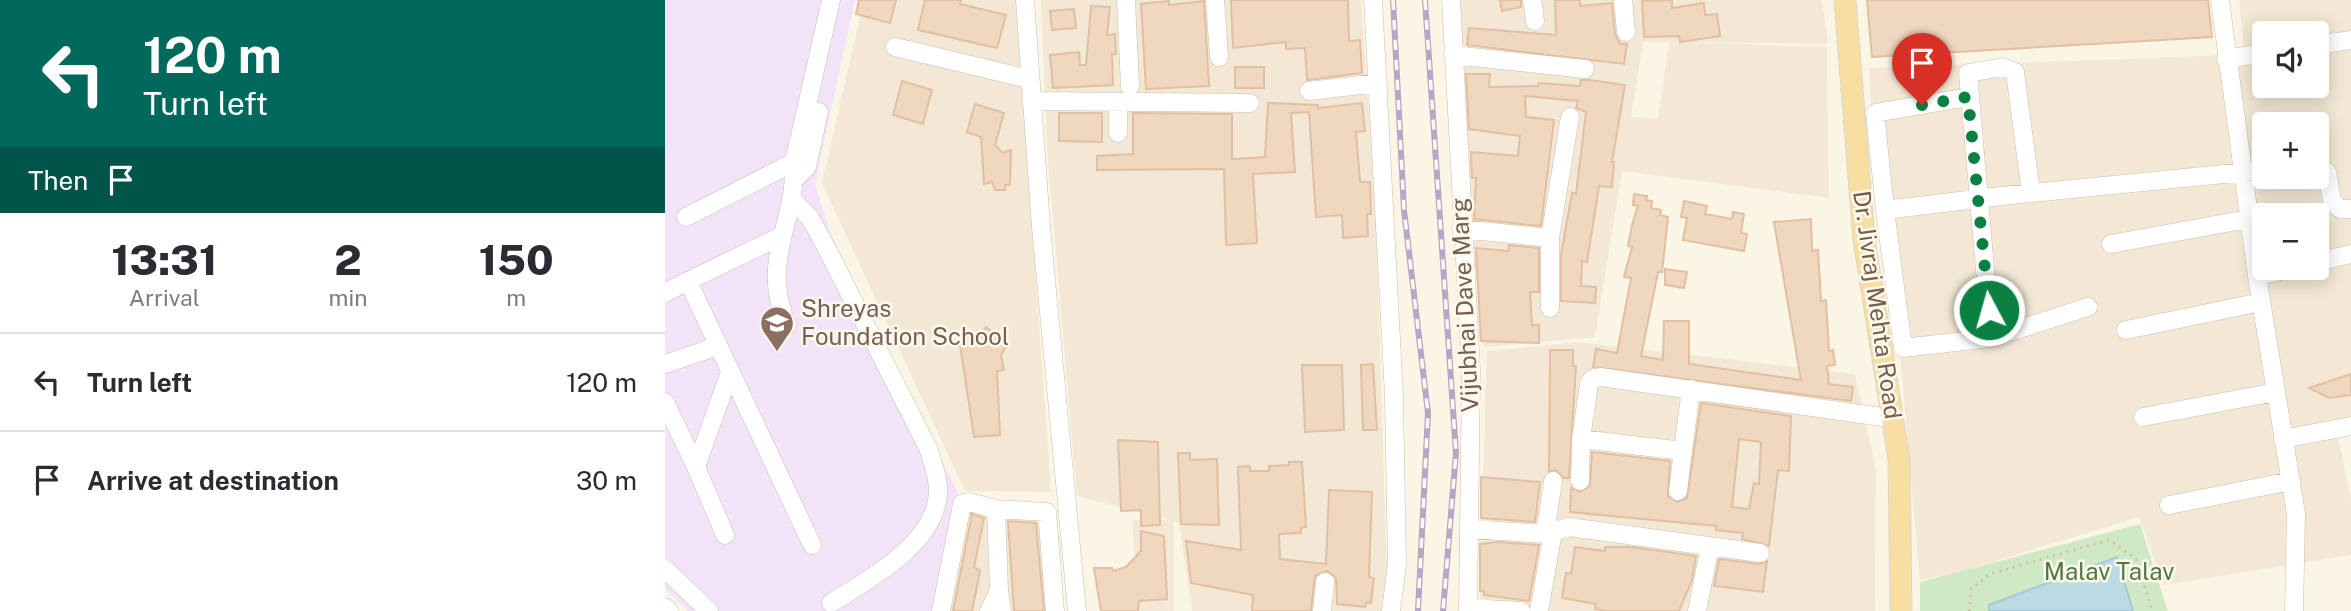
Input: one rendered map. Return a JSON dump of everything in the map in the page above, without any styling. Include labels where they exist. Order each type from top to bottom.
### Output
[{"type":"main road","points":[[1834,0],[1853,226],[1889,463],[1893,611]]},
{"type":"main road","name":"Dr. Jivraj Mehta Road","points":[[1845,0],[1861,210],[1899,459],[1901,611]]},
{"type":"street","points":[[686,217],[807,167],[810,125],[831,0]]},
{"type":"street","points":[[810,125],[841,0]]},
{"type":"street","points":[[1025,0],[1029,79],[1077,611]]},
{"type":"street","points":[[1126,0],[1130,86]]},
{"type":"street","points":[[1215,0],[1219,57]]},
{"type":"street","points":[[1373,0],[1394,396],[1397,564],[1391,611]]},
{"type":"street","name":"Vijubhai Dave Marg","points":[[1451,0],[1461,229],[1471,370],[1468,610]]},
{"type":"street","points":[[1532,0],[1535,21]]},
{"type":"street","points":[[1623,0],[1626,32]]},
{"type":"street","points":[[2220,0],[2252,244]]},
{"type":"street","points":[[2329,43],[2351,40]]},
{"type":"street","points":[[895,47],[1029,79]]},
{"type":"street","points":[[1453,55],[1585,69]]},
{"type":"street","points":[[2226,60],[2252,55]]},
{"type":"street","points":[[1991,338],[1968,73],[2003,67],[2015,72],[2031,194]]},
{"type":"street","points":[[1310,91],[1378,83]]},
{"type":"street","points":[[1853,116],[1968,97]]},
{"type":"street","points":[[1031,101],[1250,103]]},
{"type":"street","points":[[1118,102],[1118,133]]},
{"type":"street","points":[[1875,113],[1903,348],[1991,338],[2088,307]]},
{"type":"street","points":[[1551,308],[1550,238],[1570,117]]},
{"type":"street","points":[[787,325],[775,291],[775,270],[795,171]]},
{"type":"street","points":[[1861,210],[2252,172]]},
{"type":"street","points":[[2329,184],[2332,201],[2340,209],[2351,209]]},
{"type":"street","points":[[791,198],[810,218],[825,245],[928,448],[936,476],[938,496],[921,534],[900,560],[831,603]]},
{"type":"street","points":[[2111,244],[2248,219]]},
{"type":"street","points":[[1461,229],[1550,238]]},
{"type":"street","points":[[665,293],[781,236]]},
{"type":"street","points":[[2329,259],[2351,254]]},
{"type":"street","points":[[2258,280],[2296,514],[2294,611]]},
{"type":"street","points":[[688,281],[812,545]]},
{"type":"street","points":[[1874,305],[1897,300]]},
{"type":"street","points":[[2126,330],[2261,302]]},
{"type":"street","points":[[665,364],[718,346]]},
{"type":"street","points":[[696,467],[730,372]]},
{"type":"street","points":[[1580,481],[1581,439],[1593,379],[1600,377],[1882,417]]},
{"type":"street","points":[[1678,491],[1691,389]]},
{"type":"street","points":[[2143,417],[2276,392]]},
{"type":"street","points":[[665,402],[725,535]]},
{"type":"street","points":[[2283,439],[2351,426]]},
{"type":"street","points":[[1581,439],[1683,451]]},
{"type":"street","points":[[1539,611],[1553,481]]},
{"type":"street","points":[[2169,505],[2291,481]]},
{"type":"street","points":[[941,611],[962,504],[969,502],[996,509],[1047,512],[1068,510]]},
{"type":"street","points":[[996,509],[1002,611]]},
{"type":"street","points":[[1047,512],[1055,611]]},
{"type":"street","points":[[1470,529],[1549,533],[1569,527],[1760,553]]},
{"type":"street","points":[[1697,611],[1710,547]]},
{"type":"street","points":[[665,569],[709,611]]},
{"type":"street","points":[[1322,611],[1325,582]]},
{"type":"street","points":[[989,611],[999,590]]},
{"type":"street","points":[[665,607],[669,611]]},
{"type":"street","points":[[1468,610],[1521,611]]},
{"type":"path","points":[[1969,611],[1971,589],[1990,574],[2109,540],[2136,559],[2153,611]]},
{"type":"shaded area","name":"Shreyas Foundation School","points":[[665,0],[855,0],[815,184],[831,235],[959,495],[936,611],[688,611],[665,589]]},
{"type":"shaded area","points":[[864,0],[1016,0],[1051,492],[965,491],[822,183]]},
{"type":"shaded area","points":[[1041,0],[1361,0],[1376,218],[1387,576],[1383,611],[1192,611],[1179,523],[1174,521],[1174,611],[1139,611],[1132,520],[1169,520],[1077,496],[1047,150]]},
{"type":"shaded area","points":[[1458,0],[1822,0],[1828,44],[1678,42],[1827,47],[1829,198],[1622,171],[1595,337],[1484,347],[1469,218]],"holes":[[[1643,42],[1669,42],[1658,119],[1631,117]]]},
{"type":"shaded area","points":[[2239,0],[2351,0],[2351,434],[2338,437],[2351,499],[2351,555],[2164,585],[2139,517],[1960,572],[1920,580],[1898,331],[1872,126],[1869,68],[2207,56],[2244,48]]},
{"type":"shaded area","points":[[1578,342],[1855,374],[1876,469],[1875,611],[1479,611],[1487,351]]},
{"type":"shaded area","points":[[966,499],[1052,503],[1059,611],[945,611]]},
{"type":"green space","name":"Malav Talav","points":[[2140,524],[2168,611],[1920,611],[1920,582]]},
{"type":"water","points":[[2117,557],[2133,611],[1989,611],[1989,605]]},
{"type":"building","points":[[859,0],[896,0],[890,23],[856,14]]},
{"type":"building","points":[[925,0],[961,0],[960,4],[1006,15],[997,48],[918,30]]},
{"type":"building","points":[[1231,0],[1348,0],[1349,41],[1360,40],[1362,73],[1307,80],[1305,48],[1286,49],[1286,42],[1233,48]]},
{"type":"building","points":[[1500,0],[1521,0],[1521,7],[1502,11]]},
{"type":"building","points":[[1555,0],[1580,0],[1580,6],[1612,3],[1615,34],[1620,44],[1627,44],[1624,64],[1467,45],[1469,28],[1556,35]]},
{"type":"building","points":[[1672,0],[1672,8],[1704,3],[1705,15],[1717,14],[1720,36],[1680,42],[1679,36],[1644,37],[1642,1]]},
{"type":"building","points":[[1867,0],[2208,0],[2212,37],[1872,57]]},
{"type":"building","points":[[1169,1],[1169,5],[1204,1],[1209,86],[1146,89],[1141,4]]},
{"type":"building","points":[[1091,6],[1110,7],[1107,35],[1115,34],[1116,54],[1112,54],[1113,85],[1053,88],[1050,55],[1079,52],[1080,65],[1086,65]]},
{"type":"building","points":[[1074,9],[1076,28],[1052,30],[1050,11]]},
{"type":"building","points":[[1235,67],[1264,67],[1264,88],[1235,88]]},
{"type":"building","points":[[1466,74],[1490,74],[1489,87],[1538,86],[1539,83],[1580,86],[1581,80],[1625,85],[1612,162],[1612,187],[1599,186],[1587,262],[1582,261],[1581,286],[1596,287],[1595,303],[1561,301],[1561,255],[1572,193],[1576,194],[1586,112],[1576,108],[1578,101],[1525,96],[1526,117],[1554,120],[1541,226],[1474,219],[1476,178],[1472,178],[1471,152],[1518,156],[1520,136],[1469,129]]},
{"type":"building","points":[[902,81],[932,90],[923,124],[893,115]]},
{"type":"building","points":[[1268,103],[1318,105],[1318,108],[1362,103],[1365,131],[1356,132],[1360,182],[1370,182],[1371,214],[1367,214],[1368,236],[1343,238],[1342,215],[1316,217],[1309,112],[1291,113],[1295,172],[1253,174],[1257,243],[1226,245],[1224,169],[1097,170],[1097,156],[1133,154],[1133,113],[1232,114],[1232,159],[1265,157]]},
{"type":"building","points":[[975,104],[1004,113],[995,145],[1003,153],[1011,150],[1010,185],[1005,185],[1005,190],[995,190],[992,182],[984,184],[981,137],[967,132]]},
{"type":"building","points":[[1059,113],[1102,113],[1102,142],[1059,141]]},
{"type":"building","points":[[1634,194],[1647,196],[1646,200],[1652,201],[1651,208],[1661,210],[1660,215],[1668,217],[1662,272],[1658,272],[1641,356],[1663,360],[1664,321],[1689,321],[1689,364],[1801,380],[1774,222],[1811,219],[1812,251],[1818,250],[1821,301],[1826,300],[1829,351],[1833,350],[1835,365],[1827,366],[1829,384],[1853,387],[1851,401],[1593,367],[1596,349],[1617,353],[1631,278],[1624,277],[1632,247],[1628,246],[1632,225],[1638,206],[1633,205]]},
{"type":"building","points":[[1684,201],[1707,206],[1705,214],[1732,219],[1733,212],[1744,214],[1741,233],[1747,234],[1744,251],[1683,240],[1687,218],[1681,217]]},
{"type":"building","points":[[1509,245],[1539,248],[1539,292],[1530,292],[1532,325],[1539,325],[1539,343],[1481,341],[1476,248],[1508,251]]},
{"type":"building","points":[[1665,269],[1687,272],[1684,288],[1665,285]]},
{"type":"building","points":[[986,327],[1007,345],[1001,355],[1004,370],[997,371],[1000,435],[974,437],[959,338],[980,335]]},
{"type":"building","points":[[1550,350],[1573,350],[1573,366],[1576,366],[1569,478],[1564,478],[1555,470],[1549,471]]},
{"type":"building","points":[[1373,364],[1377,430],[1363,430],[1361,365]]},
{"type":"building","points":[[1302,365],[1342,365],[1344,430],[1305,432]]},
{"type":"building","points":[[2351,374],[2351,395],[2329,398],[2309,388]]},
{"type":"building","points":[[1701,403],[1791,416],[1789,471],[1778,470],[1769,546],[1742,539],[1743,533],[1716,530],[1716,526],[1570,512],[1571,488],[1580,492],[1590,486],[1592,452],[1670,461],[1668,496],[1677,502],[1687,498]],"holes":[[[1739,439],[1761,442],[1759,484],[1754,483],[1749,509],[1732,507]]]},
{"type":"building","points":[[1118,440],[1158,442],[1160,525],[1141,526],[1141,510],[1121,511]]},
{"type":"building","points":[[1178,453],[1190,453],[1190,460],[1217,459],[1219,525],[1181,524]]},
{"type":"building","points":[[1289,462],[1302,462],[1306,527],[1301,528],[1301,533],[1279,534],[1280,559],[1326,564],[1329,490],[1372,492],[1369,577],[1374,578],[1371,603],[1367,602],[1365,607],[1337,604],[1336,578],[1327,571],[1315,576],[1311,611],[1252,611],[1253,595],[1191,583],[1186,541],[1241,550],[1238,467],[1250,466],[1250,471],[1269,471],[1269,466],[1289,465]]},
{"type":"building","points":[[1481,477],[1540,482],[1535,522],[1481,518]]},
{"type":"building","points":[[972,514],[984,518],[974,567],[980,571],[972,611],[953,611]]},
{"type":"building","points":[[1008,521],[1036,523],[1044,611],[1014,611]]},
{"type":"building","points":[[1141,531],[1164,536],[1167,599],[1139,601],[1138,611],[1101,611],[1094,568],[1112,568],[1113,571],[1126,567],[1141,551]]},
{"type":"building","points":[[1498,542],[1539,545],[1529,601],[1484,595],[1484,591],[1480,591],[1480,544]]},
{"type":"building","points":[[1575,547],[1605,551],[1605,547],[1632,547],[1696,556],[1692,580],[1679,611],[1607,611],[1595,609],[1596,604],[1562,598],[1566,573],[1571,574]]},
{"type":"building","points":[[1719,559],[1758,564],[1767,561],[1763,592],[1714,586]]},
{"type":"railway","points":[[1393,0],[1404,210],[1428,413],[1418,611]]},
{"type":"railway","points":[[1425,0],[1456,453],[1443,611]]},
{"type":"place","name":"Shreyas Foundation School","points":[[777,353]]},
{"type":"route","points":[[1922,105],[1968,97],[1989,310]]}]
